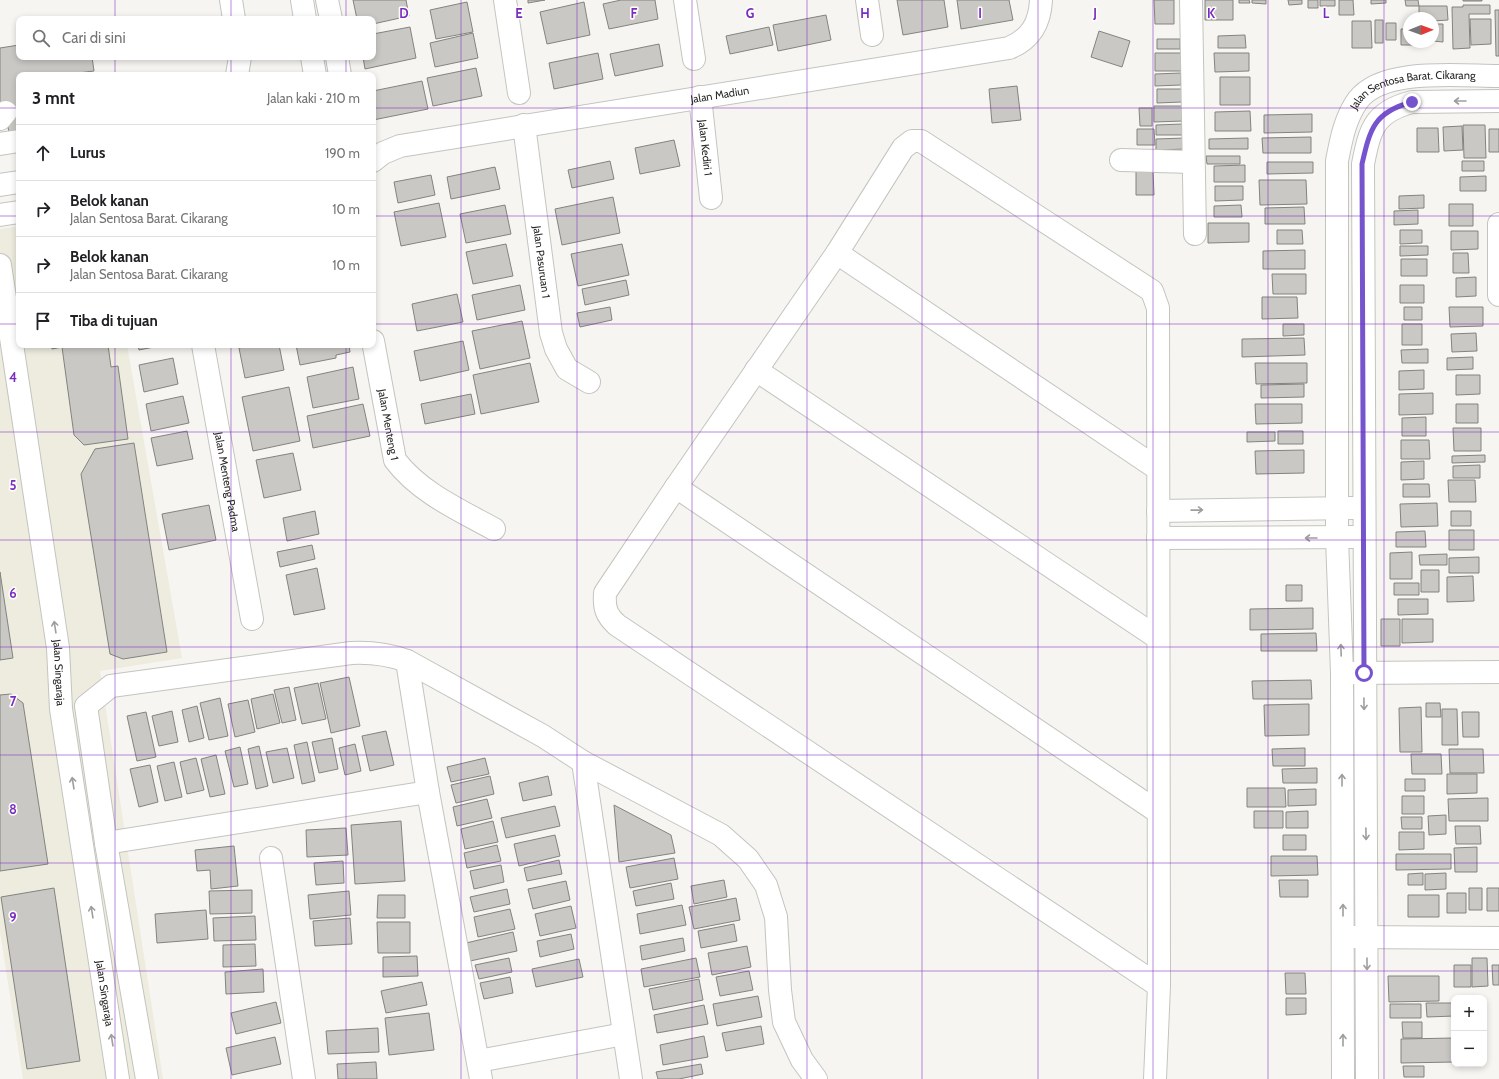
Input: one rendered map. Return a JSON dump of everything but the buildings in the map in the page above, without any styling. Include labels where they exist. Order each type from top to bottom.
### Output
[{"type":"street","points":[[231,0],[234,16]]},
{"type":"street","points":[[302,0],[305,16]]},
{"type":"street","points":[[328,0],[331,16]]},
{"type":"street","points":[[505,0],[519,93]]},
{"type":"street","points":[[685,0],[694,59]]},
{"type":"street","points":[[867,0],[872,35]]},
{"type":"street","name":"Jalan Madiun","points":[[376,159],[383,153],[400,146],[1009,48],[1021,43],[1031,34],[1036,26],[1041,0]]},
{"type":"street","points":[[1191,0],[1192,162],[1195,234]]},
{"type":"street","points":[[238,72],[240,60]]},
{"type":"street","points":[[312,60],[314,72]]},
{"type":"street","points":[[338,60],[340,72]]},
{"type":"street","name":"Jalan Sentosa Barat. Cikarang","points":[[1343,1079],[1342,673],[1338,538],[1337,161],[1343,129],[1358,100],[1374,87],[1393,79],[1416,76],[1499,76]]},
{"type":"street","name":"Jalan Kediri 1","points":[[700,97],[711,198]]},
{"type":"street","name":"Jalan Sentosa Barat. Cikarang","points":[[1364,507],[1362,164],[1369,134],[1385,113],[1412,102],[1499,101]]},
{"type":"street","name":"Jalan Pasuruan 1","points":[[524,126],[551,333],[556,349],[567,369],[589,382]]},
{"type":"street","points":[[0,144],[16,141]]},
{"type":"street","points":[[1155,1079],[1159,986],[1158,308],[1152,291],[921,141],[912,141],[903,148],[837,253],[605,593],[604,607],[608,617],[617,625],[1159,986]]},
{"type":"street","points":[[1121,160],[1192,162]]},
{"type":"street","points":[[0,185],[16,182]]},
{"type":"street","points":[[0,215],[16,212]]},
{"type":"street","points":[[1499,224],[1499,295]]},
{"type":"street","points":[[837,253],[1158,469]]},
{"type":"street","name":"Jalan Singaraja","points":[[0,265],[58,648],[61,709],[118,1079]]},
{"type":"street","name":"Jalan Menteng Padma","points":[[204,348],[252,619]]},
{"type":"street","name":"Jalan Menteng 1","points":[[374,348],[395,460],[405,473],[424,488],[494,529]]},
{"type":"street","points":[[756,370],[1158,638]]},
{"type":"street","points":[[676,487],[1158,812]]},
{"type":"street","points":[[1158,511],[1364,507],[1367,1079]]},
{"type":"street","points":[[1158,538],[1338,538],[1363,536]]},
{"type":"street","points":[[148,1079],[106,843],[86,706],[111,686],[351,653],[372,652],[388,654],[407,661],[543,736],[583,762],[721,835],[748,859],[766,885],[776,917],[780,990],[784,1022],[802,1060],[816,1079]]},
{"type":"street","points":[[407,661],[428,792],[480,1070],[624,1034]]},
{"type":"street","points":[[1342,673],[1499,672]]},
{"type":"street","points":[[583,762],[631,1079]]},
{"type":"street","points":[[106,843],[428,792]]},
{"type":"street","points":[[271,858],[304,1079]]},
{"type":"street","points":[[1343,937],[1499,938]]},
{"type":"shaded area","points":[[16,226],[16,348],[128,348],[182,658],[100,671],[163,1079],[23,1079],[0,932],[0,229]]},
{"type":"route","points":[[1364,673],[1362,164],[1369,134],[1385,113],[1412,102]]}]
